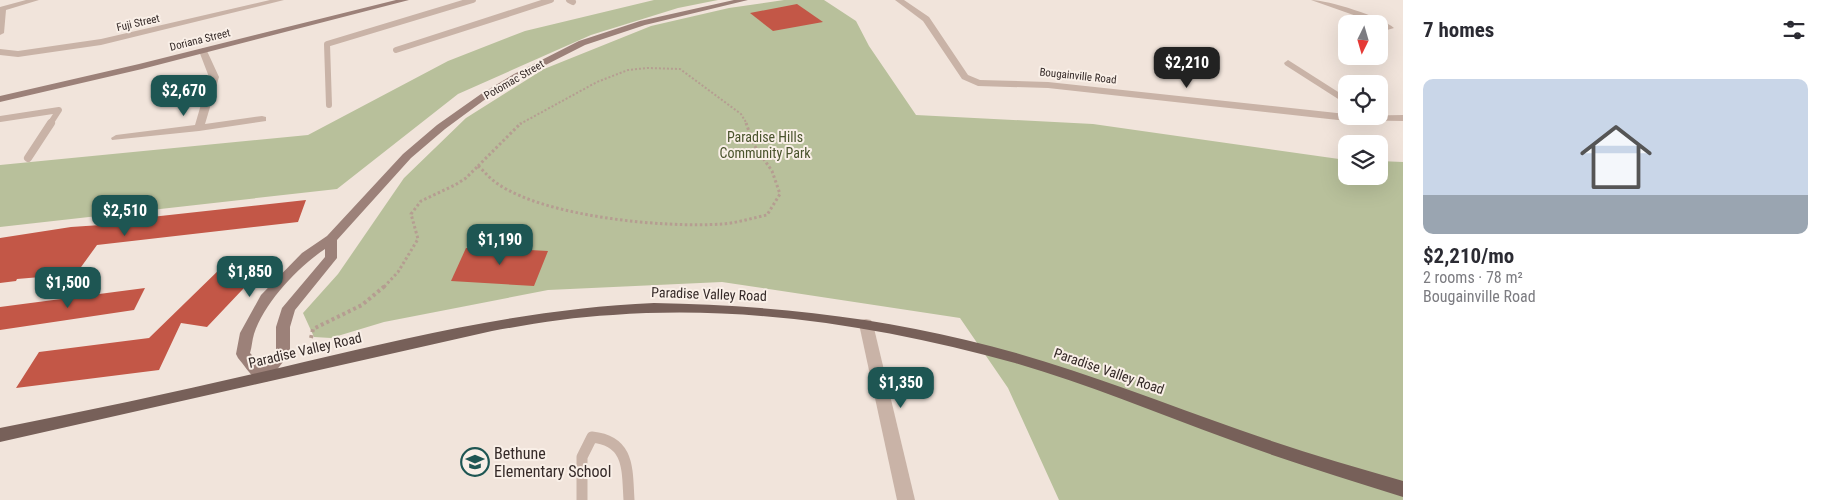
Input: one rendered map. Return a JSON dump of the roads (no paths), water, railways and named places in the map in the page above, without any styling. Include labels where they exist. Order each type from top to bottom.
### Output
[{"type":"main road","name":"Paradise Valley Road","points":[[0,435],[456,332],[523,320],[651,308],[716,310],[789,314],[866,324],[948,341],[1068,374],[1240,437],[1403,489]]},
{"type":"street","points":[[0,33],[2,9],[35,0]]},
{"type":"street","name":"Fuji Street","points":[[0,52],[18,54],[110,41],[280,0]]},
{"type":"street","name":"Doriana Street","points":[[0,99],[45,90],[394,1],[405,0]]},
{"type":"street","name":"Potomac Street","points":[[262,377],[243,354],[247,333],[266,298],[306,256],[331,239],[407,156],[441,127],[484,96],[517,76],[582,43],[643,23],[744,0]]},
{"type":"street","name":"Bougainville Road","points":[[899,0],[926,18],[965,77],[978,83],[1048,85],[1289,113],[1338,116]]},
{"type":"street","points":[[1315,0],[1379,22],[1390,28]]},
{"type":"street","points":[[199,128],[214,77],[203,51]]},
{"type":"street","points":[[1288,63],[1338,96]]},
{"type":"street","name":"Bougainville Road","points":[[1388,118],[1403,118]]},
{"type":"street","points":[[116,138],[262,119]]},
{"type":"street","points":[[262,377],[283,353],[283,327],[289,308],[331,258],[331,239]]},
{"type":"street","points":[[866,324],[906,500]]},
{"type":"lane","points":[[329,104],[326,44],[473,0]]},
{"type":"lane","points":[[396,50],[551,0]]},
{"type":"lane","points":[[0,119],[59,110],[28,158]]},
{"type":"lane","points":[[582,500],[582,457],[592,437],[604,437],[616,443],[625,458],[629,500]]},
{"type":"place","name":"Bethune Elementary School","points":[[475,462]]},
{"type":"park label","name":"Paradise Hills Community Park","points":[[765,146]]}]
